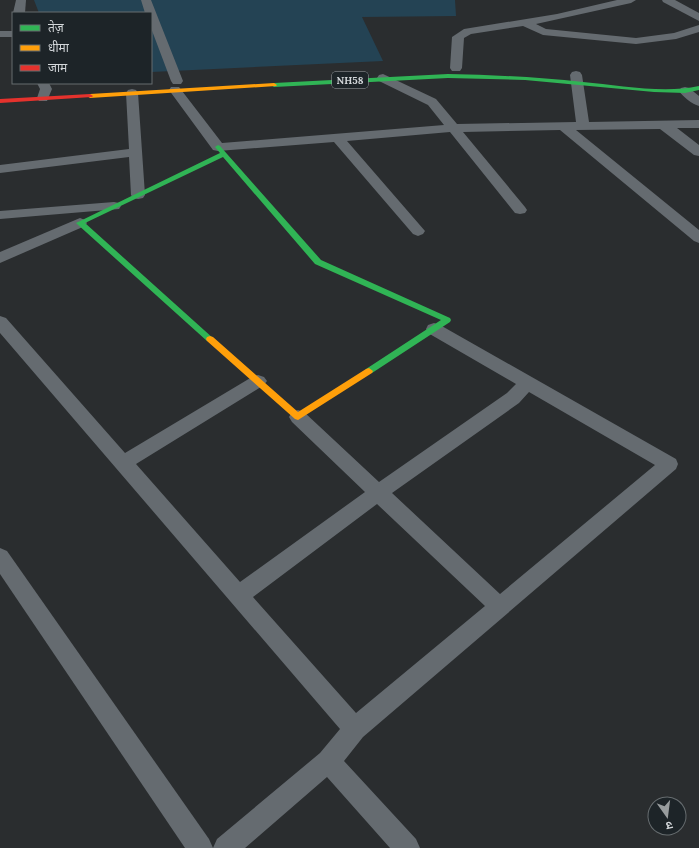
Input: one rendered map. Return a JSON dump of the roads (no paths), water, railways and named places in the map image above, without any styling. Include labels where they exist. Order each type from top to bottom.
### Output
[{"type":"main road","name":"NH58","points":[[0,100],[45,89],[132,93],[177,84],[382,74],[456,68],[525,70],[576,79]]},
{"type":"main road","name":"NH58","points":[[200,80],[358,71]]},
{"type":"main road","name":"NH58","points":[[382,74],[679,82],[685,86],[699,88]]},
{"type":"main road","points":[[220,150],[318,262],[447,320],[298,417],[80,223],[138,195],[220,150]]},
{"type":"street","points":[[19,12],[21,0]]},
{"type":"street","points":[[146,0],[150,12]]},
{"type":"street","points":[[456,68],[458,37],[468,31],[525,23],[631,0]]},
{"type":"street","points":[[667,0],[699,18]]},
{"type":"street","points":[[152,16],[177,84],[220,150],[337,137],[453,128],[699,124]]},
{"type":"street","points":[[525,23],[543,32],[636,41],[676,36],[699,28]]},
{"type":"street","points":[[0,34],[12,34]]},
{"type":"street","points":[[382,74],[432,102],[520,210]]},
{"type":"street","points":[[576,79],[583,127]]},
{"type":"street","points":[[685,86],[699,102]]},
{"type":"street","points":[[132,93],[138,195]]},
{"type":"street","points":[[664,125],[699,152]]},
{"type":"street","points":[[564,127],[699,238]]},
{"type":"street","points":[[337,137],[418,232]]},
{"type":"street","points":[[0,169],[135,152]]},
{"type":"street","points":[[0,215],[114,206]]},
{"type":"street","points":[[0,258],[80,223]]},
{"type":"street","points":[[0,322],[355,729]]},
{"type":"street","points":[[226,848],[328,761],[355,729],[669,464],[434,329]]},
{"type":"street","points":[[123,463],[258,380]]},
{"type":"street","points":[[238,596],[379,492],[513,398],[527,383]]},
{"type":"street","points":[[298,417],[500,607]]},
{"type":"street","points":[[0,557],[200,848]]},
{"type":"street","points":[[328,761],[407,848]]}]
